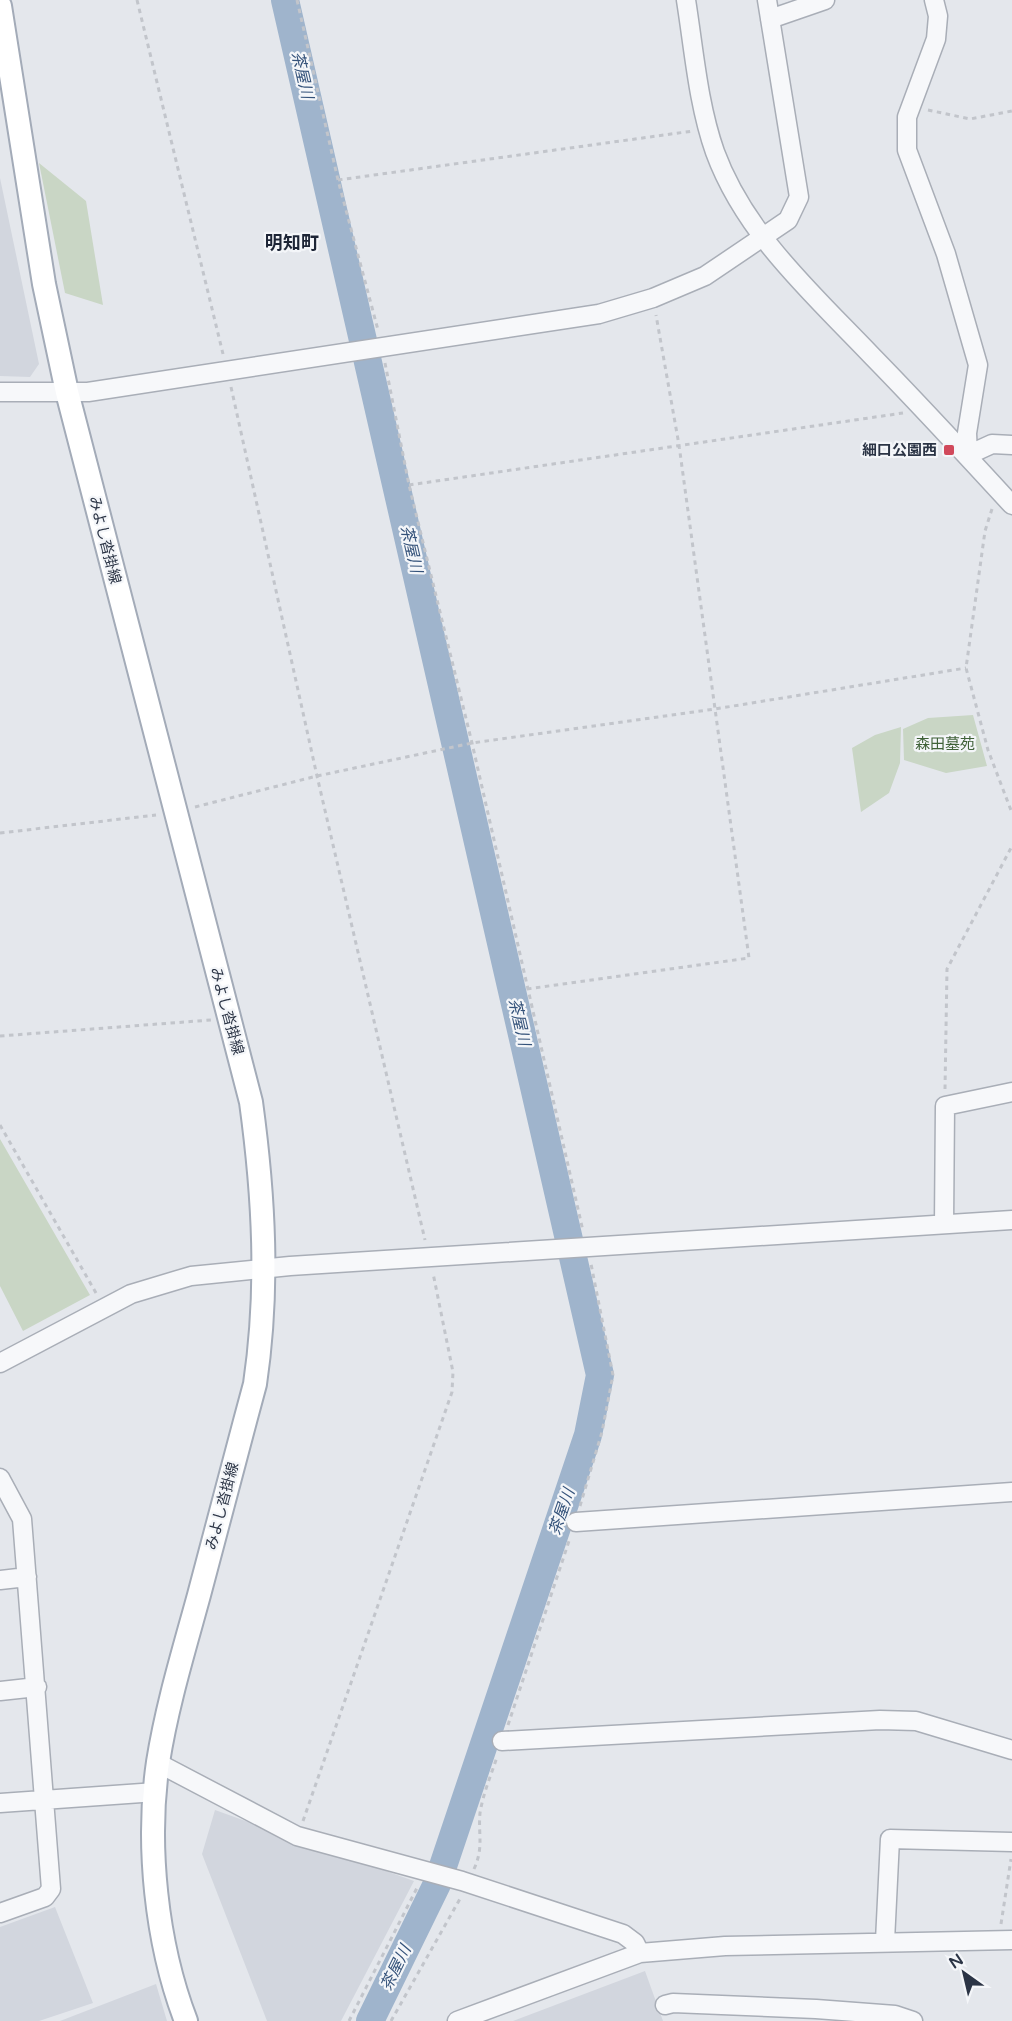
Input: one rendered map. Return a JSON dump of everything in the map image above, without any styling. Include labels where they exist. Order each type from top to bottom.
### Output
[{"type":"main road","name":"みよし沓掛線","points":[[0,6],[44,284],[67,392],[227,1019],[251,1102],[258,1156],[265,1269],[262,1332],[255,1384],[176,1678],[158,1763],[157,1894],[169,1971],[186,2021]]},
{"type":"street","points":[[686,0],[715,151],[727,178],[764,239],[968,455],[1012,506]]},
{"type":"street","points":[[0,392],[88,392],[599,314],[653,298],[705,276],[764,239],[788,220],[799,197],[767,0]]},
{"type":"street","points":[[770,19],[825,0]]},
{"type":"street","points":[[934,0],[938,16],[936,39],[907,117],[907,150],[945,254],[978,365],[967,433],[968,455]]},
{"type":"street","points":[[968,455],[992,444],[1012,445]]},
{"type":"street","points":[[944,1224],[945,1106],[1012,1092]]},
{"type":"street","points":[[0,1363],[104,1306],[131,1294],[191,1276],[430,1257],[1012,1220]]},
{"type":"street","points":[[0,1478],[22,1519],[37,1687],[51,1889],[45,1897],[0,1913]]},
{"type":"street","points":[[576,1522],[1012,1492]]},
{"type":"street","points":[[0,1580],[27,1577]]},
{"type":"street","points":[[0,1691],[37,1687]]},
{"type":"street","points":[[502,1741],[880,1719],[916,1721],[1012,1750]]},
{"type":"street","points":[[158,1763],[297,1836],[465,1882],[623,1934],[635,1943],[640,1953]]},
{"type":"street","points":[[0,1803],[156,1792]]},
{"type":"street","points":[[885,1941],[890,1839],[1012,1842]]},
{"type":"street","points":[[458,2021],[640,1953],[726,1946],[1005,1940]]},
{"type":"street","points":[[666,2005],[673,2003],[816,2008],[895,2015],[913,2021]]},
{"type":"path","points":[[137,0],[228,372],[317,776],[430,1257],[453,1372],[452,1392],[297,1836]]},
{"type":"path","points":[[297,0],[338,180],[382,347],[409,485],[472,743],[587,1248],[613,1375],[602,1432],[576,1522],[482,1804],[482,1844],[465,1882],[391,2021]]},
{"type":"path","points":[[911,107],[970,119],[1012,111]]},
{"type":"path","points":[[338,180],[709,128]]},
{"type":"path","points":[[527,988],[749,958],[679,445],[653,298]]},
{"type":"path","points":[[409,485],[925,410]]},
{"type":"path","points":[[998,490],[985,531],[966,668],[988,750],[1012,813]]},
{"type":"path","points":[[0,833],[175,813],[317,776],[472,743],[715,709],[966,668]]},
{"type":"path","points":[[945,1106],[947,969],[1012,846]]},
{"type":"path","points":[[0,1036],[227,1019]]},
{"type":"path","points":[[0,1125],[104,1306]]},
{"type":"path","points":[[1005,1940],[1012,1842]]},
{"type":"path","points":[[349,2021],[425,1872]]},
{"type":"shaded area","points":[[0,178],[39,364],[30,377],[0,376]]},
{"type":"shaded area","points":[[215,1810],[414,1881],[341,2021],[267,2021],[202,1854]]},
{"type":"shaded area","points":[[55,1907],[93,2003],[39,2021],[0,2021],[0,1927]]},
{"type":"shaded area","points":[[645,1971],[663,2021],[513,2021]]},
{"type":"shaded area","points":[[156,1984],[167,2021],[60,2021]]},
{"type":"green space","points":[[39,163],[86,201],[103,305],[65,293]]},
{"type":"green space","name":"森田墓苑","points":[[973,715],[987,766],[946,773],[904,760],[903,729],[928,718]]},
{"type":"green space","points":[[901,727],[900,763],[889,793],[861,812],[852,748],[875,735]]},
{"type":"green space","points":[[0,1139],[90,1295],[23,1331],[0,1286]]},
{"type":"waterway","name":"茶屋川","points":[[285,0],[600,1375],[588,1435],[437,1884],[370,2021]]},
{"type":"place","name":"細口公園西","points":[[949,450]]},
{"type":"district","name":"明知町","points":[[292,243]]}]
